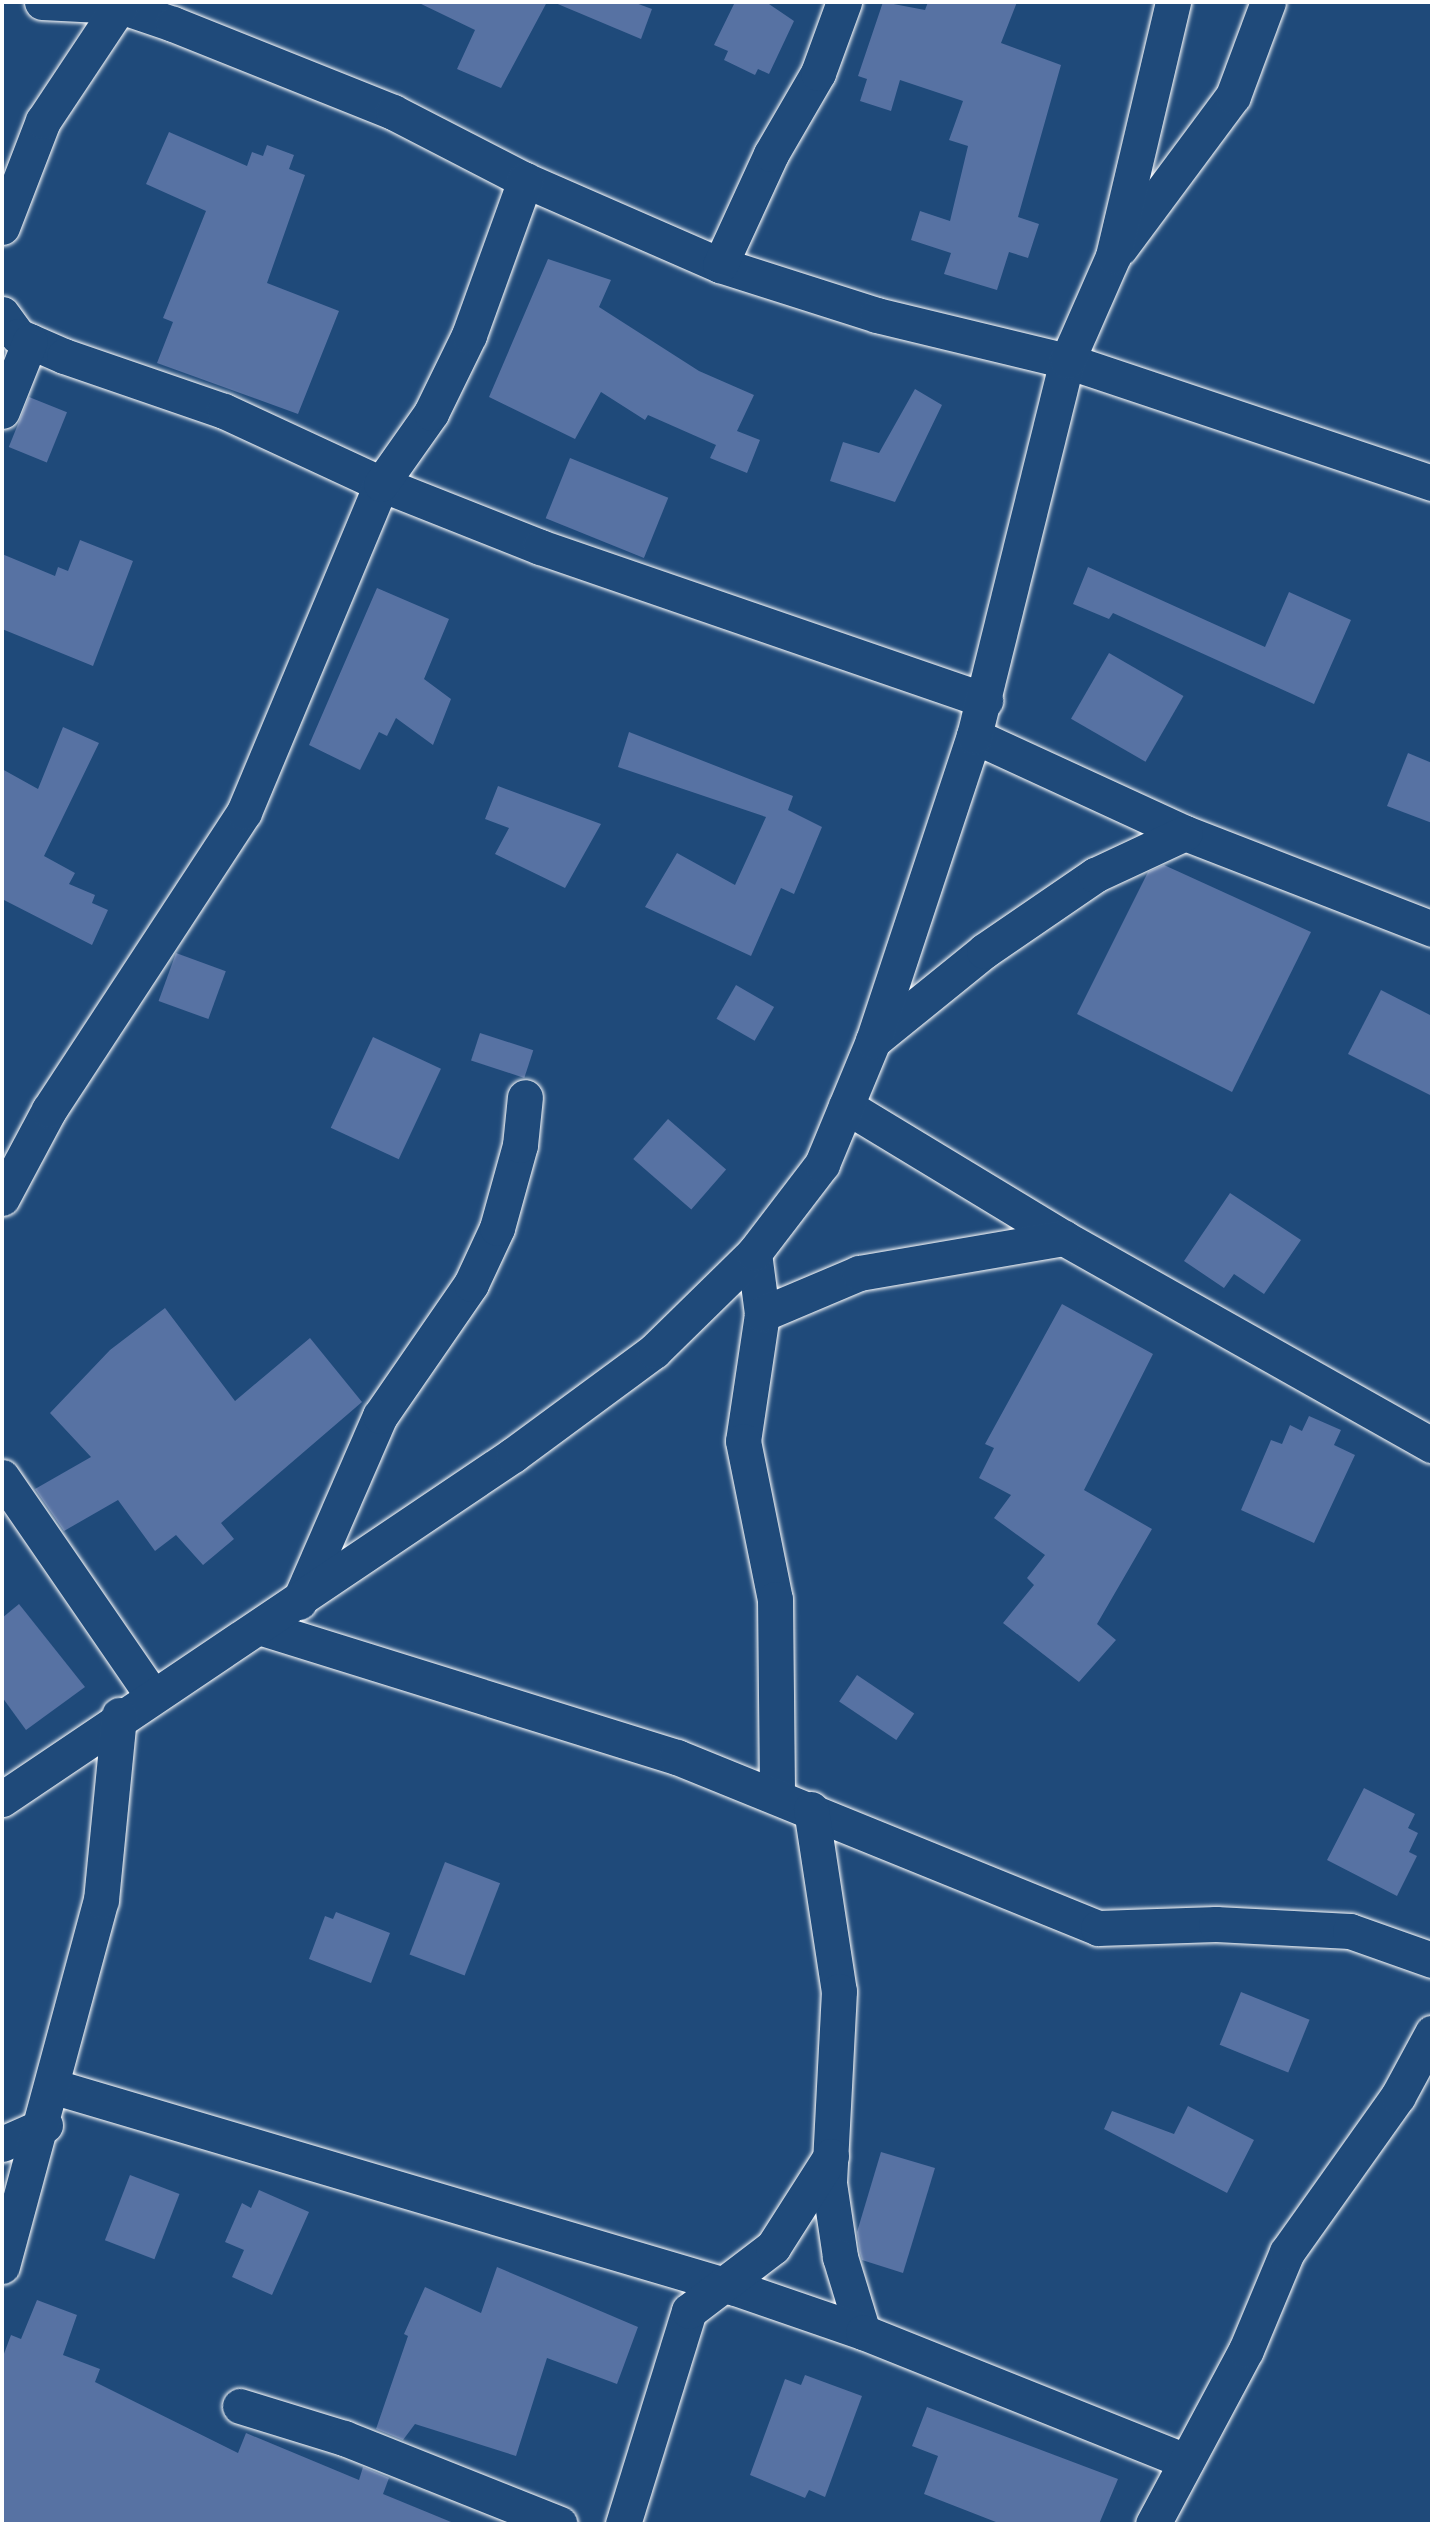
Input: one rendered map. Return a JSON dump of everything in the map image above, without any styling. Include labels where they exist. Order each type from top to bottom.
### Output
[{"type":"street","points":[[42,2],[121,4],[393,112],[525,180],[720,265],[877,315],[1067,361],[1432,483]]},
{"type":"street","points":[[720,265],[771,154],[818,73],[844,2]]},
{"type":"street","points":[[2,1799],[119,1715],[299,1602],[654,1350],[754,1253],[822,1164],[873,1041],[985,700],[1067,361],[1113,256],[1173,2]]},
{"type":"street","points":[[1113,256],[1222,114],[1268,2]]},
{"type":"street","points":[[2,228],[43,121],[121,4]]},
{"type":"street","points":[[2,1198],[63,1087],[244,812],[380,484],[447,380],[525,180]]},
{"type":"street","points":[[2,314],[30,341],[255,423],[380,484],[663,593],[985,700]]},
{"type":"street","points":[[2,411],[30,341]]},
{"type":"street","points":[[974,736],[1185,833],[1432,929]]},
{"type":"street","points":[[873,1041],[984,951],[1095,876],[1185,833]]},
{"type":"street","points":[[299,1602],[380,1416],[471,1284],[497,1228],[520,1145],[525,1097]]},
{"type":"street","points":[[846,1106],[1063,1238],[1432,1445]]},
{"type":"street","points":[[762,1314],[859,1273],[1063,1238]]},
{"type":"street","points":[[754,1253],[762,1314],[743,1441],[775,1599],[777,1795]]},
{"type":"street","points":[[2,1477],[151,1694]]},
{"type":"street","points":[[259,1627],[595,1728],[777,1795],[1098,1928],[1216,1924],[1350,1931],[1432,1960]]},
{"type":"street","points":[[2,2266],[45,2125],[101,1900],[119,1715]]},
{"type":"street","points":[[811,1809],[831,1910],[839,1991],[831,2155],[834,2228],[863,2332]]},
{"type":"street","points":[[1153,2524],[1246,2350],[1287,2252],[1398,2096],[1432,2033]]},
{"type":"street","points":[[55,2087],[719,2283],[863,2332],[1186,2461]]},
{"type":"street","points":[[2,2144],[45,2125]]},
{"type":"street","points":[[623,2524],[689,2311],[719,2283],[773,2248],[831,2155]]},
{"type":"street","points":[[240,2406],[344,2438],[560,2524]]},
{"type":"building","points":[[417,2],[547,2],[501,88],[457,69],[475,30]]},
{"type":"building","points":[[553,2],[633,2],[652,9],[641,39]]},
{"type":"building","points":[[735,2],[766,2],[794,21],[769,74],[758,69],[755,75],[724,60],[728,51],[714,45]]},
{"type":"building","points":[[883,2],[925,10],[928,2],[1017,2],[1001,43],[1061,65],[1018,217],[1039,224],[1028,258],[1009,252],[997,290],[944,274],[951,253],[911,240],[920,211],[950,221],[968,146],[949,140],[963,101],[900,80],[891,111],[860,101],[867,79],[858,76]]},
{"type":"building","points":[[169,132],[247,166],[252,152],[263,156],[267,145],[294,155],[289,169],[305,175],[267,283],[339,311],[298,414],[157,363],[173,322],[163,318],[206,211],[146,184]]},
{"type":"building","points":[[548,259],[611,280],[599,307],[699,371],[754,395],[737,431],[760,440],[747,473],[710,458],[716,445],[648,415],[645,420],[601,392],[575,439],[489,397]]},
{"type":"building","points":[[915,389],[942,405],[895,502],[830,481],[843,442],[879,453]]},
{"type":"building","points":[[29,397],[67,412],[47,462],[9,447]]},
{"type":"building","points":[[570,458],[668,498],[644,558],[546,518]]},
{"type":"building","points":[[80,540],[133,561],[93,666],[2,629],[2,554],[55,576],[58,567],[68,571]]},
{"type":"building","points":[[1088,567],[1265,647],[1289,592],[1351,620],[1314,704],[1113,613],[1109,619],[1073,604]]},
{"type":"building","points":[[377,588],[449,619],[424,679],[451,699],[433,745],[396,718],[387,736],[379,732],[360,770],[309,745]]},
{"type":"building","points":[[1109,653],[1183,696],[1145,762],[1071,719]]},
{"type":"building","points":[[63,727],[99,743],[44,856],[75,873],[69,884],[95,895],[92,903],[108,910],[92,945],[2,899],[2,769],[38,789]]},
{"type":"building","points":[[629,732],[793,796],[788,810],[822,827],[794,894],[781,888],[751,956],[645,907],[677,853],[735,885],[766,817],[618,767]]},
{"type":"building","points":[[1408,753],[1432,763],[1432,823],[1387,806]]},
{"type":"building","points":[[498,786],[601,824],[565,888],[495,854],[509,828],[485,819]]},
{"type":"building","points":[[1164,865],[1311,932],[1232,1092],[1077,1014],[1148,872]]},
{"type":"building","points":[[176,953],[226,971],[208,1019],[159,1001]]},
{"type":"building","points":[[736,985],[774,1007],[755,1041],[716,1019]]},
{"type":"building","points":[[1381,990],[1432,1016],[1432,1096],[1348,1054]]},
{"type":"building","points":[[480,1033],[533,1050],[524,1078],[471,1061]]},
{"type":"building","points":[[373,1037],[441,1069],[399,1159],[331,1128]]},
{"type":"building","points":[[668,1119],[726,1170],[691,1210],[633,1159]]},
{"type":"building","points":[[1230,1193],[1301,1240],[1264,1294],[1234,1274],[1224,1288],[1184,1261]]},
{"type":"building","points":[[1062,1304],[1153,1354],[1084,1490],[1152,1529],[1097,1624],[1116,1640],[1079,1682],[1003,1623],[1034,1585],[1027,1578],[1045,1555],[994,1518],[1011,1495],[979,1478],[994,1448],[985,1444]]},
{"type":"building","points":[[165,1308],[235,1401],[310,1338],[362,1402],[221,1523],[234,1539],[203,1565],[176,1535],[155,1551],[118,1500],[64,1531],[35,1489],[91,1457],[50,1413],[110,1350]]},
{"type":"building","points":[[1309,1416],[1341,1430],[1334,1445],[1355,1455],[1314,1543],[1241,1510],[1271,1440],[1282,1444],[1290,1425],[1302,1431]]},
{"type":"building","points":[[19,1604],[85,1687],[26,1730],[2,1697],[2,1618]]},
{"type":"building","points":[[857,1675],[914,1714],[896,1740],[839,1702]]},
{"type":"building","points":[[1364,1788],[1415,1814],[1408,1828],[1418,1833],[1409,1852],[1417,1856],[1397,1896],[1327,1860]]},
{"type":"building","points":[[445,1862],[500,1883],[465,1976],[410,1954]]},
{"type":"building","points":[[336,1912],[390,1933],[371,1983],[309,1959],[325,1916],[333,1919]]},
{"type":"building","points":[[1241,1992],[1310,2020],[1288,2073],[1220,2045]]},
{"type":"building","points":[[1188,2106],[1254,2140],[1227,2193],[1104,2129],[1112,2111],[1174,2134]]},
{"type":"building","points":[[881,2152],[935,2168],[903,2273],[862,2260],[860,2253],[857,2232]]},
{"type":"building","points":[[130,2175],[179,2194],[154,2259],[105,2240]]},
{"type":"building","points":[[259,2190],[309,2212],[272,2295],[232,2277],[244,2250],[225,2242],[242,2203],[251,2208]]},
{"type":"building","points":[[497,2267],[638,2327],[617,2384],[547,2358],[516,2456],[415,2424],[403,2440],[376,2429],[408,2336],[404,2334],[425,2287],[481,2313]]},
{"type":"building","points":[[37,2300],[77,2315],[63,2355],[100,2369],[95,2382],[238,2453],[246,2433],[359,2480],[363,2467],[389,2478],[383,2494],[456,2524],[2,2524],[2,2359],[11,2335],[21,2339]]},
{"type":"building","points":[[805,2375],[862,2396],[825,2497],[809,2490],[805,2498],[750,2475],[785,2379],[801,2385]]},
{"type":"building","points":[[927,2407],[1118,2479],[1099,2524],[1001,2524],[924,2494],[938,2456],[912,2446]]}]
